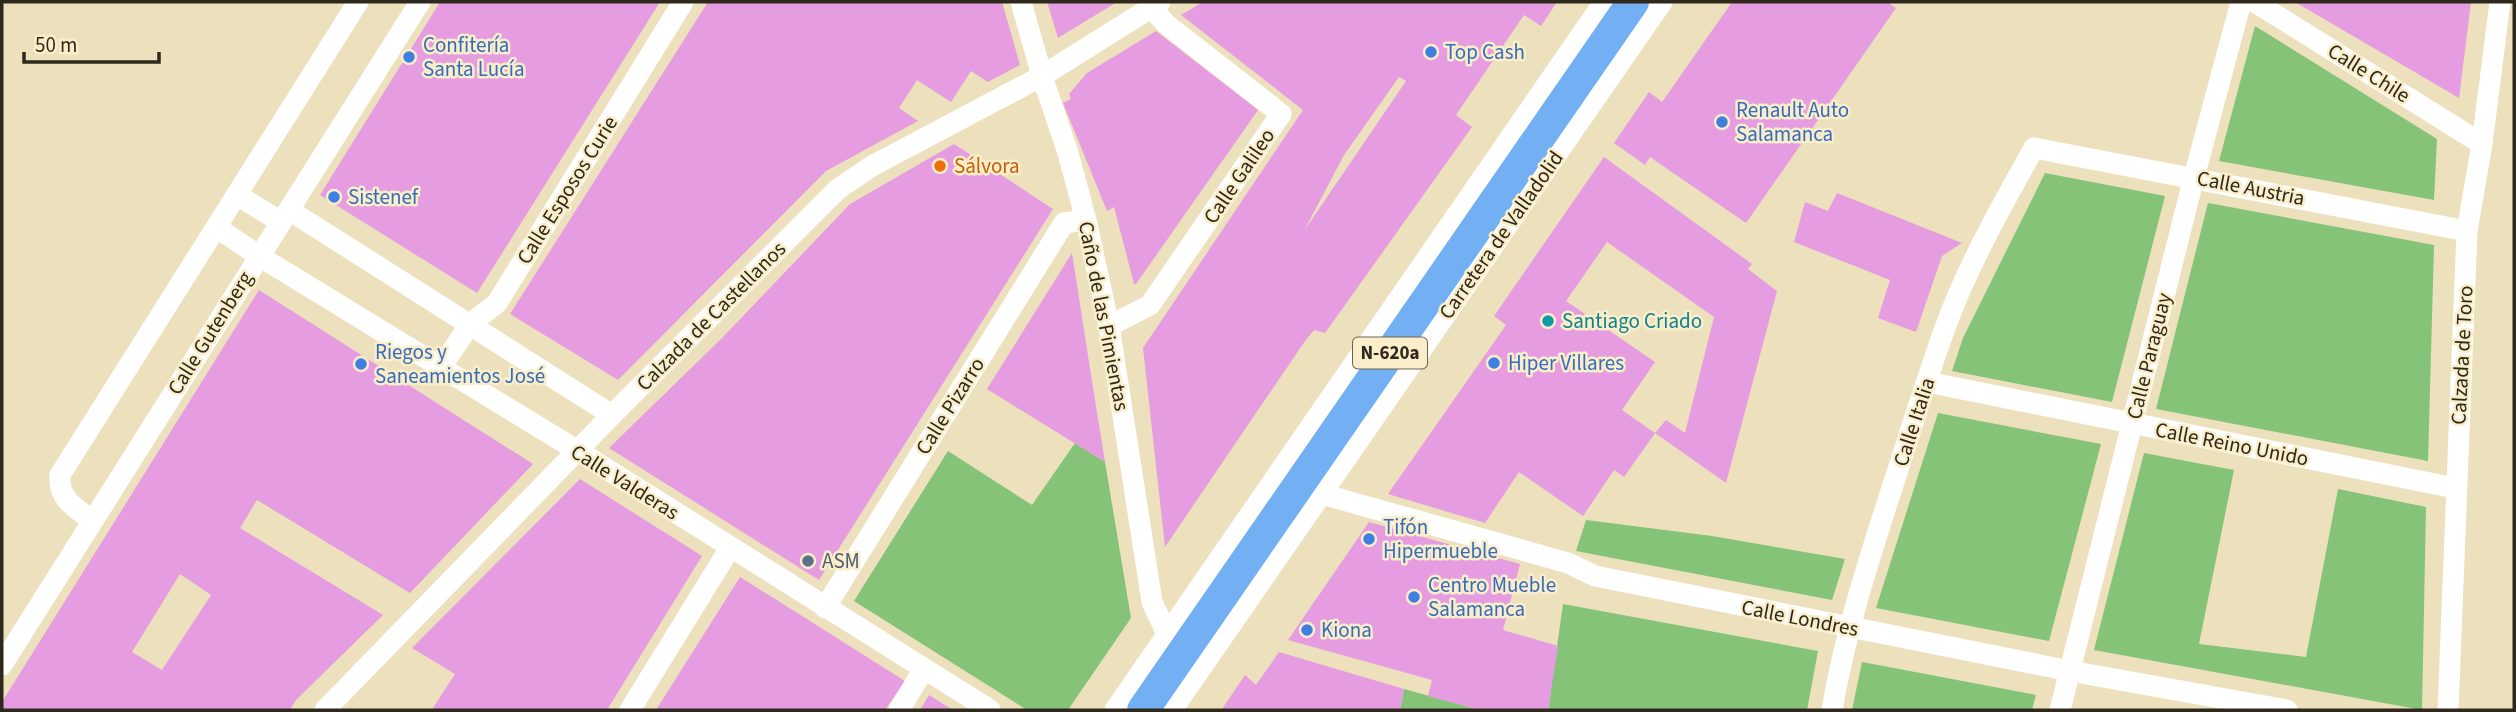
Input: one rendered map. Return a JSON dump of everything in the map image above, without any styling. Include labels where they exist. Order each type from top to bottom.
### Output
[{"type":"highway","name":"Carretera de Valladolid","points":[[1143,710],[1633,2]]},
{"type":"street","points":[[92,520],[66,501],[59,485],[60,475],[358,2]]},
{"type":"street","name":"Calle Gutenberg","points":[[2,665],[420,2]]},
{"type":"street","name":"Calle Esposos Curie","points":[[440,369],[470,324],[497,303],[683,2]]},
{"type":"street","name":"Caño de las Pimientas","points":[[1021,2],[1086,220],[1109,326],[1152,602],[1167,635]]},
{"type":"street","points":[[1115,710],[1604,2]]},
{"type":"street","name":"Carretera de Valladolid","points":[[1172,710],[1662,2]]},
{"type":"street","name":"Calle Paraguay","points":[[2060,710],[2194,177],[2241,2]]},
{"type":"street","name":"Calle Chile","points":[[2255,2],[2482,144]]},
{"type":"street","name":"Calzada de Toro","points":[[2448,710],[2467,231],[2482,144],[2500,2]]},
{"type":"street","name":"Calzada de Castellanos","points":[[325,710],[612,415],[838,189],[872,166],[1042,76],[1155,4]]},
{"type":"street","name":"Calle Galileo","points":[[1109,326],[1150,305],[1281,114],[1166,24],[1155,4]]},
{"type":"street","name":"Calle Austria","points":[[2034,148],[2467,231]]},
{"type":"street","name":"Calle Italia","points":[[1832,710],[1839,668],[1850,628],[1945,327],[1997,215],[2034,148]]},
{"type":"street","points":[[237,195],[285,216],[470,324],[612,415]]},
{"type":"street","name":"Calle Pizarro","points":[[825,608],[1063,223],[1086,220]]},
{"type":"street","name":"Calle Valderas","points":[[216,227],[990,710]]},
{"type":"street","name":"Calle Reino Unido","points":[[1927,382],[2455,488]]},
{"type":"street","name":"Calle Londres","points":[[1322,494],[1567,563],[1595,576],[2070,671],[2287,710]]},
{"type":"street","points":[[630,710],[730,548]]},
{"type":"street","points":[[899,710],[924,669]]},
{"type":"green space","points":[[2255,26],[2437,139],[2434,200],[2219,161]]},
{"type":"green space","points":[[2045,173],[2165,196],[2112,402],[1952,371],[1963,338]]},
{"type":"green space","points":[[2208,203],[2434,245],[2428,461],[2156,409]]},
{"type":"green space","points":[[1938,413],[2101,444],[2049,641],[1876,608]]},
{"type":"green space","points":[[1075,443],[1105,462],[1131,618],[1068,710],[1027,710],[854,601],[948,451],[1032,505]]},
{"type":"green space","points":[[2144,453],[2234,470],[2199,644],[2306,657],[2338,489],[2426,507],[2422,710],[2094,650]]},
{"type":"green space","points":[[1586,520],[1712,536],[1845,559],[1832,600],[1576,551]]},
{"type":"green space","points":[[1563,604],[1818,651],[1807,710],[1548,710]]},
{"type":"green space","points":[[1862,662],[2036,695],[2032,710],[1852,710]]},
{"type":"green space","points":[[1404,689],[1480,710],[1400,710]]},
{"type":"building","points":[[440,2],[660,2],[477,293],[320,195]]},
{"type":"building","points":[[708,2],[1002,2],[1020,65],[988,82],[971,71],[951,102],[917,80],[899,108],[918,121],[826,171],[618,380],[510,314]]},
{"type":"building","points":[[1047,2],[1117,2],[1058,38]]},
{"type":"building","points":[[1203,2],[1557,2],[1541,26],[1524,15],[1456,115],[1472,127],[1325,333],[1314,330],[1305,341],[1165,547],[1143,348],[1303,110],[1181,15]],"holes":[[[1399,77],[1406,81],[1304,231],[1344,155]]]},
{"type":"building","name":"Renault Auto Salamanca","points":[[1732,2],[1887,2],[1896,8],[1746,223],[1650,157],[1645,165],[1614,143],[1649,92],[1662,102]]},
{"type":"building","points":[[2295,2],[2471,2],[2459,98]]},
{"type":"building","points":[[1156,31],[1258,110],[1134,284],[1114,207],[1107,211],[1063,103],[1071,99],[1069,94],[1087,73]]},
{"type":"building","points":[[954,144],[1053,209],[819,580],[609,448],[723,337],[850,204]]},
{"type":"building","points":[[1604,157],[1752,264],[1748,269],[1777,291],[1726,483],[1655,433],[1624,477],[1614,470],[1583,516],[1519,472],[1485,523],[1388,494],[1506,325],[1494,316]],"holes":[[[1607,242],[1714,317],[1685,433],[1666,420],[1655,433],[1622,410],[1655,362],[1566,301]]]},
{"type":"building","points":[[1837,193],[1962,243],[1942,256],[1916,332],[1878,318],[1890,280],[1794,242],[1805,202],[1828,211]]},
{"type":"building","points":[[1072,253],[1091,375],[1105,462],[987,389]]},
{"type":"building","points":[[259,290],[533,464],[410,593],[257,500],[240,528],[383,615],[296,700],[290,710],[2,710],[2,702]],"holes":[[[180,574],[211,595],[162,670],[132,652]]]},
{"type":"building","points":[[580,479],[702,556],[607,710],[436,710],[433,708],[455,674],[412,648]]},
{"type":"building","name":"Centro Mueble Salamanca","points":[[1369,522],[1520,564],[1503,630],[1558,646],[1548,710],[1480,710],[1428,696],[1432,680],[1288,640]]},
{"type":"building","points":[[740,577],[905,681],[885,710],[656,710]]},
{"type":"building","points":[[1279,652],[1404,689],[1400,710],[1222,709],[1245,675],[1256,685]]},
{"type":"building","points":[[929,695],[953,710],[920,710]]},
{"type":"place","name":"Top Cash","points":[[1431,52]]},
{"type":"place","name":"Confitería Santa Lucía","points":[[409,57]]},
{"type":"place","name":"Renault Auto Salamanca","points":[[1722,122]]},
{"type":"place","name":"Sálvora","points":[[940,166]]},
{"type":"place","name":"Sistenef","points":[[334,197]]},
{"type":"place","name":"Santiago Criado","points":[[1548,321]]},
{"type":"place","name":"Hiper Villares","points":[[1494,363]]},
{"type":"place","name":"Riegos y Saneamientos José","points":[[361,364]]},
{"type":"place","name":"Tifón Hipermueble","points":[[1369,539]]},
{"type":"place","name":"ASM","points":[[808,561]]},
{"type":"place","name":"Centro Mueble Salamanca","points":[[1414,597]]},
{"type":"place","name":"Kiona","points":[[1307,630]]}]
